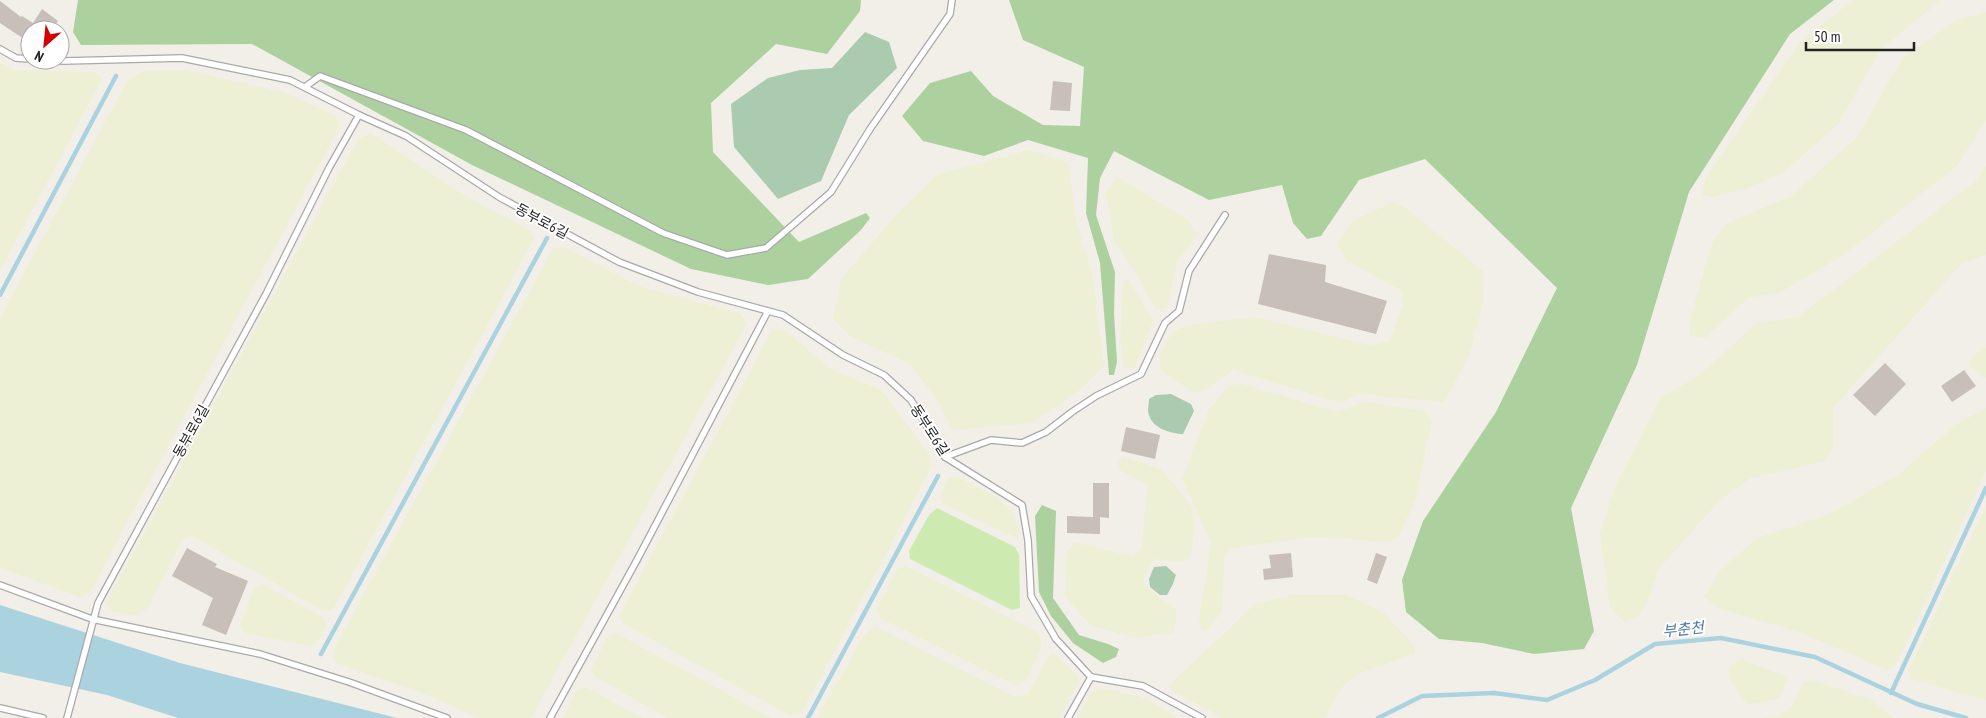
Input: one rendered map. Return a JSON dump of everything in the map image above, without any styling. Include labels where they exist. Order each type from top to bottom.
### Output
[{"type":"lane","points":[[305,88],[320,76],[466,130],[663,233],[727,255],[766,248],[830,192],[870,128],[950,14],[952,0]]},
{"type":"lane","points":[[0,49],[20,58]]},
{"type":"lane","points":[[70,62],[182,58],[290,80],[359,115]]},
{"type":"lane","name":"동부로6길","points":[[67,718],[92,619],[98,603],[266,294],[329,168],[359,115],[406,136],[499,197],[619,262],[698,292],[783,315],[843,355],[884,374],[911,400],[945,456],[1022,505],[1028,540],[1031,596],[1056,639],[1091,677]]},
{"type":"lane","points":[[945,456],[991,440],[1022,443],[1046,432],[1096,396],[1141,374],[1165,324],[1179,311],[1189,271],[1225,215]]},
{"type":"lane","points":[[550,718],[637,560],[768,311]]},
{"type":"lane","points":[[0,585],[92,619],[260,654],[349,682],[447,718]]},
{"type":"lane","points":[[1068,718],[1091,677],[1143,686],[1202,718]]},
{"type":"lane","points":[[0,708],[43,718]]},
{"type":"green space","points":[[78,0],[861,0],[860,11],[827,54],[776,44],[711,103],[713,152],[799,242],[866,213],[870,218],[861,230],[808,279],[768,285],[691,269],[472,165],[252,44],[81,45],[73,32]]},
{"type":"green space","points":[[1009,0],[1834,0],[1790,34],[1689,192],[1637,365],[1571,508],[1594,631],[1584,649],[1534,654],[1482,643],[1439,639],[1406,612],[1402,580],[1423,521],[1496,412],[1557,288],[1425,159],[1359,180],[1321,236],[1307,239],[1293,223],[1282,185],[1209,200],[1114,151],[1100,178],[1096,215],[1115,272],[1114,314],[1117,362],[1114,375],[1109,375],[1100,263],[1086,213],[1088,158],[1028,140],[984,156],[923,141],[902,116],[930,83],[971,71],[993,96],[1043,125],[1080,126],[1084,67],[1023,40]]},
{"type":"green space","points":[[1853,0],[1941,0],[1883,48],[1866,74],[1839,123],[1783,173],[1745,189],[1713,197],[1702,194],[1706,177],[1800,42]]},
{"type":"green space","points":[[1986,12],[1986,120],[1957,166],[1845,254],[1781,292],[1748,298],[1705,338],[1689,336],[1691,314],[1713,241],[1727,223],[1791,196],[1857,137],[1902,59],[1954,21]]},
{"type":"green space","points":[[865,32],[889,42],[897,68],[849,115],[821,181],[778,199],[734,147],[731,104],[768,78],[800,70],[832,68]]},
{"type":"green space","points":[[0,62],[13,70],[95,72],[102,79],[0,271]]},
{"type":"green space","points":[[187,70],[286,93],[336,116],[340,126],[90,592],[80,597],[0,568],[0,318],[127,81],[143,71]]},
{"type":"green space","points":[[371,133],[456,190],[531,231],[534,239],[334,608],[325,612],[192,536],[184,538],[148,608],[136,616],[112,611],[106,603],[358,139]]},
{"type":"green space","points":[[1029,150],[1068,162],[1077,225],[1092,273],[1104,366],[1084,387],[1032,423],[952,430],[939,402],[910,364],[850,336],[833,319],[841,279],[895,216],[938,174]]},
{"type":"green space","points":[[1986,165],[1986,255],[1962,263],[1834,407],[1834,446],[1826,461],[1751,478],[1721,499],[1658,570],[1650,596],[1639,617],[1624,622],[1610,607],[1600,535],[1615,487],[1660,398],[1698,376],[1757,323],[1798,317],[1977,180]]},
{"type":"green space","points":[[1117,177],[1187,219],[1197,235],[1177,262],[1167,308],[1156,309],[1137,275],[1114,242],[1106,192]]},
{"type":"green space","points":[[1393,202],[1406,208],[1483,271],[1484,299],[1469,356],[1444,402],[1358,394],[1341,403],[1233,370],[1208,388],[1194,393],[1161,371],[1159,357],[1172,332],[1187,325],[1254,317],[1371,345],[1390,341],[1403,305],[1402,291],[1348,262],[1337,245],[1352,221]]},
{"type":"green space","points":[[564,247],[639,286],[741,314],[747,324],[531,718],[479,718],[427,695],[336,663],[332,652],[553,248]]},
{"type":"green space","points":[[1128,279],[1153,320],[1135,368],[1124,368],[1120,338],[1123,282]]},
{"type":"green space","points":[[772,330],[786,331],[831,369],[881,390],[930,455],[932,467],[801,714],[791,716],[622,623],[619,616]]},
{"type":"green space","points":[[1986,347],[1986,378],[1983,378],[1969,365],[1973,356]]},
{"type":"green space","points":[[1242,384],[1338,412],[1364,402],[1425,411],[1432,421],[1415,501],[1398,538],[1388,542],[1311,537],[1233,548],[1224,556],[1222,612],[1207,630],[1201,630],[1199,619],[1211,543],[1182,479],[1209,409],[1230,385]]},
{"type":"green space","points":[[1171,394],[1191,404],[1194,411],[1183,434],[1173,433],[1158,427],[1151,420],[1148,413],[1149,399],[1156,395]]},
{"type":"green space","points":[[1986,408],[1986,471],[1896,665],[1887,670],[1799,632],[1720,609],[1704,597],[1722,568],[1759,537],[1828,515],[1899,474],[1955,425]]},
{"type":"green space","points":[[1124,457],[1161,469],[1192,507],[1195,530],[1190,558],[1182,562],[1155,559],[1145,572],[1144,585],[1177,611],[1174,633],[1135,638],[1091,626],[1065,596],[1067,551],[1075,542],[1133,557],[1141,549],[1148,486],[1120,470],[1118,462]]},
{"type":"green space","points":[[956,476],[997,497],[1011,510],[1019,529],[1017,538],[943,504],[939,498],[947,479]]},
{"type":"green space","points":[[1042,505],[1056,511],[1053,598],[1079,635],[1119,649],[1116,657],[1103,663],[1073,643],[1051,616],[1039,592],[1035,516]]},
{"type":"green space","points":[[1986,506],[1986,700],[1910,679],[1909,669]]},
{"type":"green space","points":[[937,508],[1015,547],[1019,554],[1020,608],[1012,610],[910,559],[909,551],[929,515]]},
{"type":"green space","points":[[905,566],[1038,632],[1042,646],[1026,681],[1015,685],[880,618],[877,609],[897,569]]},
{"type":"green space","points":[[1166,566],[1176,575],[1167,595],[1160,595],[1150,587],[1149,579],[1154,567]]},
{"type":"green space","points":[[262,584],[323,617],[326,627],[319,639],[311,646],[247,634],[240,626],[254,588]]},
{"type":"green space","points":[[1291,595],[1347,595],[1384,613],[1415,646],[1415,654],[1360,673],[1343,686],[1326,718],[1223,718],[1174,692],[1168,686],[1255,604]]},
{"type":"green space","points":[[875,626],[1015,697],[1028,694],[1046,660],[1053,653],[1077,675],[1078,683],[1059,718],[817,718],[863,636]]},
{"type":"green space","points":[[616,633],[772,718],[668,718],[595,677],[591,670],[608,636]]},
{"type":"green space","points":[[1741,659],[1788,677],[1780,698],[1747,705],[1730,680],[1731,666]]},
{"type":"green space","points":[[1813,680],[1872,700],[1894,718],[1761,718],[1778,716],[1793,705],[1803,682]]},
{"type":"green space","points":[[586,687],[643,718],[563,718],[577,690]]},
{"type":"green space","points":[[1100,688],[1140,696],[1180,718],[1077,718],[1092,690]]},
{"type":"water","points":[[0,605],[180,663],[397,718],[178,718],[107,695],[0,672]]},
{"type":"building","points":[[0,1],[21,17],[28,20],[20,20],[20,36],[0,23]]},
{"type":"building","points":[[42,9],[57,20],[35,20]]},
{"type":"building","points":[[1053,81],[1072,83],[1070,111],[1050,110]]},
{"type":"building","points":[[1269,254],[1326,265],[1325,282],[1387,301],[1376,334],[1258,304]]},
{"type":"building","points":[[1885,363],[1906,384],[1875,416],[1853,395]]},
{"type":"building","points":[[1964,370],[1976,386],[1952,402],[1941,386]]},
{"type":"building","points":[[1126,427],[1160,435],[1155,459],[1121,451]]},
{"type":"building","points":[[1093,483],[1109,483],[1109,518],[1100,517],[1100,534],[1067,533],[1067,516],[1093,517]]},
{"type":"building","points":[[187,548],[217,564],[215,567],[248,581],[226,635],[202,625],[213,598],[172,576]]},
{"type":"building","points":[[1291,553],[1293,577],[1264,580],[1263,569],[1271,568],[1269,555]]},
{"type":"building","points":[[1376,553],[1387,557],[1377,584],[1367,580]]},
{"type":"waterway","points":[[0,295],[116,76]]},
{"type":"waterway","points":[[321,654],[547,238]]},
{"type":"waterway","points":[[808,718],[938,476]]},
{"type":"waterway","points":[[1891,693],[1986,488]]},
{"type":"waterway","name":"부춘천","points":[[1378,718],[1422,696],[1494,693],[1547,700],[1595,680],[1655,644],[1721,638],[1815,657],[1917,704],[1966,718]]}]
